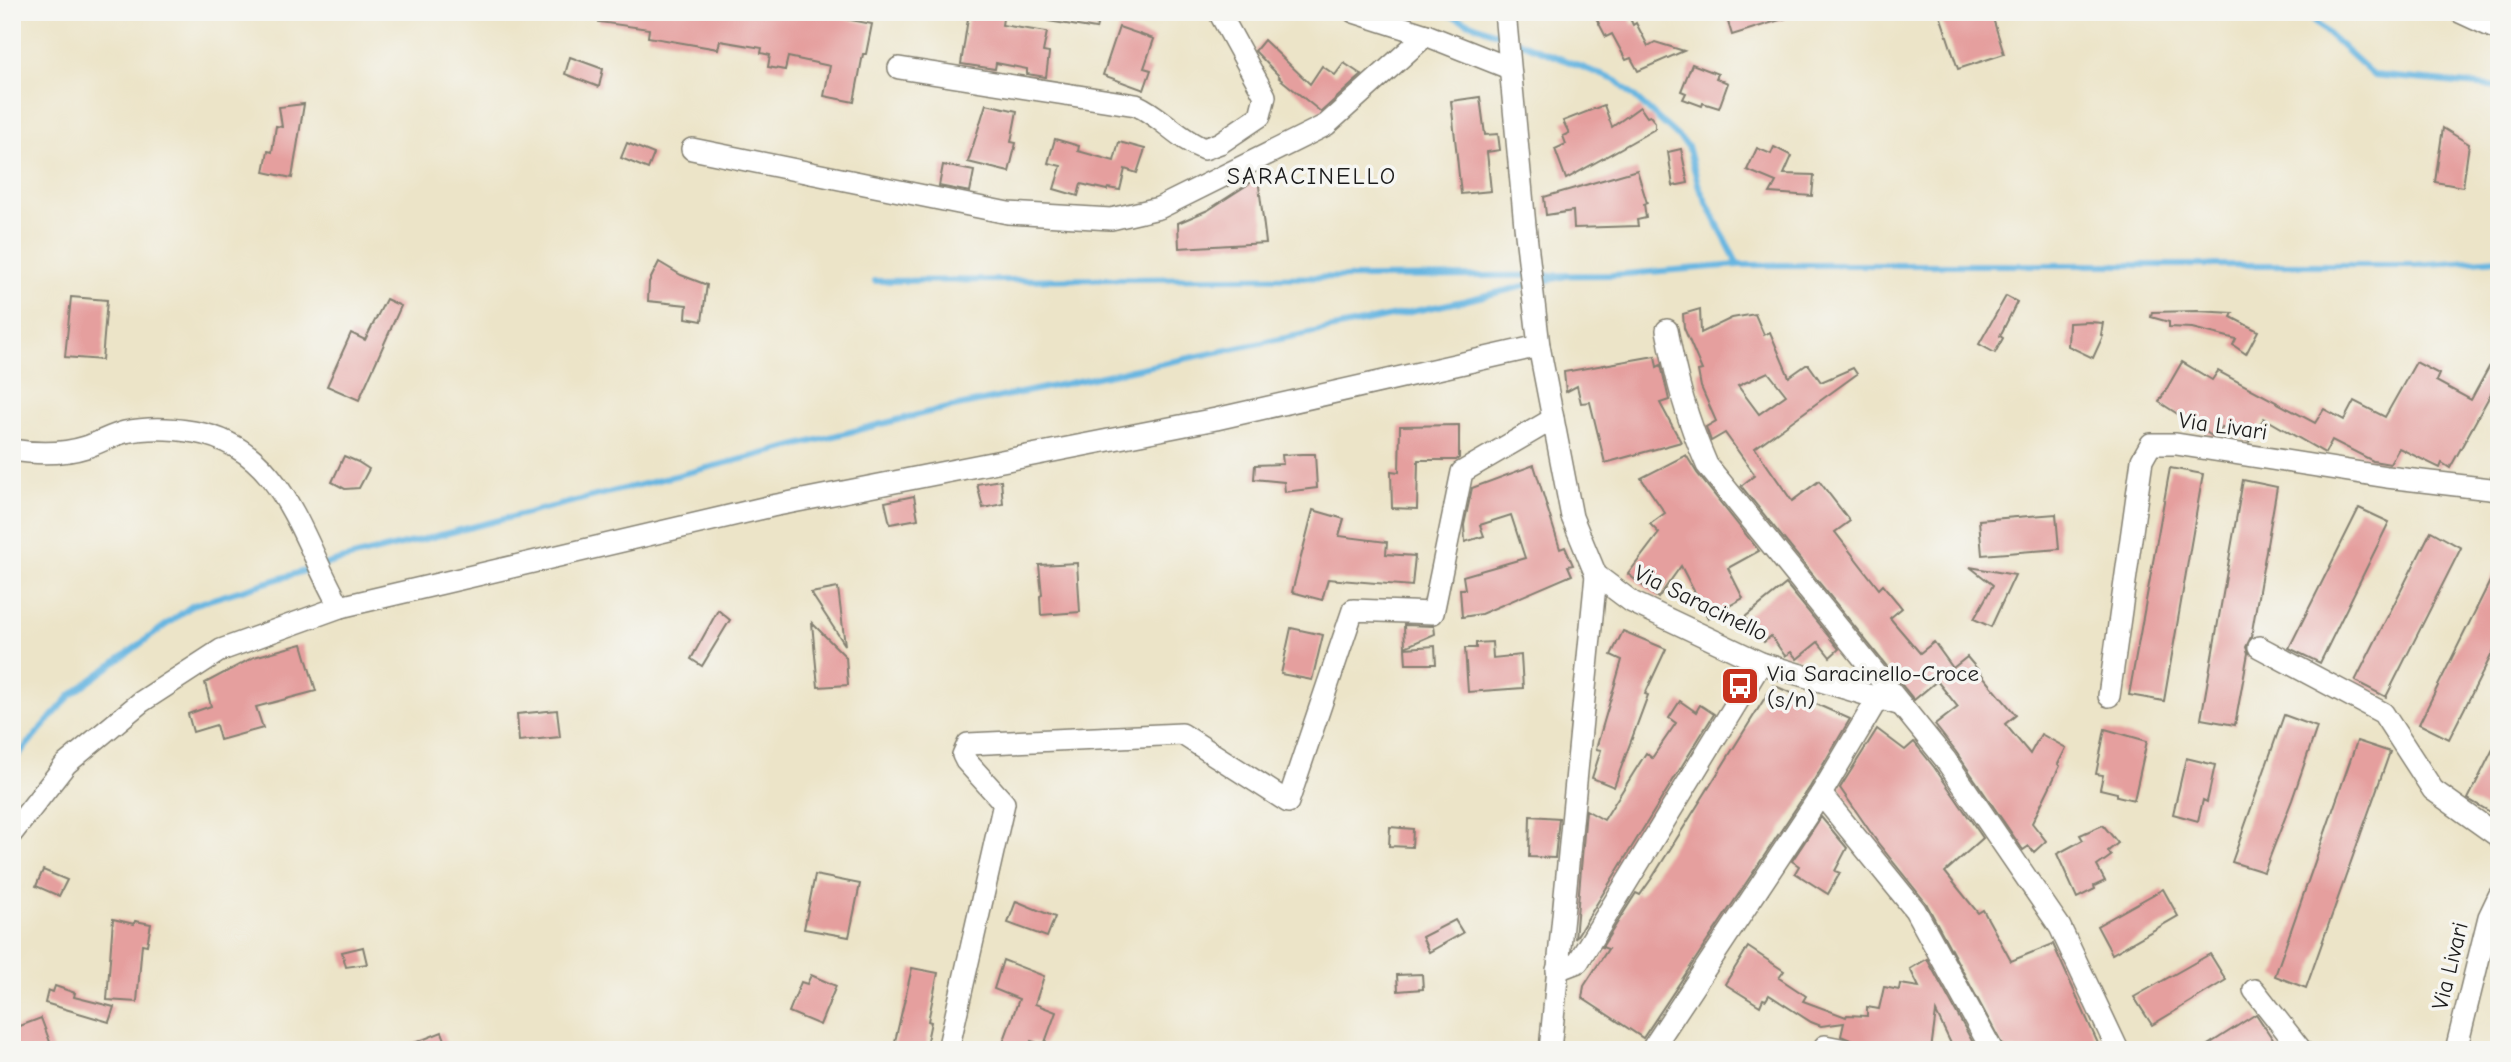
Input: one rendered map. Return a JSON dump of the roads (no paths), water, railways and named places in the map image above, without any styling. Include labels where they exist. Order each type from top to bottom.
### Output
[{"type":"street","points":[[899,68],[1136,105],[1152,113],[1191,144],[1204,149],[1220,143],[1260,116],[1265,96],[1219,12]]},
{"type":"street","points":[[1354,12],[1508,62]]},
{"type":"street","points":[[1505,12],[1538,339],[1572,517],[1596,575],[1549,1050]]},
{"type":"street","points":[[2460,12],[2499,30]]},
{"type":"street","points":[[692,149],[1008,213],[1111,219],[1159,208],[1326,125],[1426,35]]},
{"type":"street","points":[[1667,330],[1677,386],[1688,422],[1707,466],[1945,760],[2060,927],[2118,1050]]},
{"type":"street","points":[[12,833],[66,764],[141,702],[221,650],[340,607],[772,506],[1216,419],[1538,339]]},
{"type":"street","points":[[948,1050],[1004,803],[966,761],[963,755],[968,744],[1182,734],[1288,802],[1353,610],[1433,613],[1462,472],[1553,419]]},
{"type":"street","points":[[12,450],[41,454],[84,448],[125,432],[155,428],[217,436],[249,454],[270,475],[340,607]]},
{"type":"street","name":"Via Livari","points":[[2109,696],[2142,460],[2151,444],[2175,444],[2387,477],[2499,490]]},
{"type":"street","name":"Via Saracinello","points":[[1596,575],[1632,602],[1762,663],[1901,705]]},
{"type":"street","points":[[2259,647],[2383,713],[2433,790],[2499,837]]},
{"type":"street","points":[[1557,970],[1578,962],[1762,663]]},
{"type":"street","points":[[1652,1049],[1821,794],[1878,698]]},
{"type":"street","points":[[1821,794],[1915,909],[1992,1050]]},
{"type":"street","name":"Via Livari","points":[[2456,1050],[2489,917],[2499,896]]},
{"type":"street","points":[[2254,990],[2301,1050]]},
{"type":"waterway","points":[[1441,12],[1501,35]]},
{"type":"waterway","points":[[2304,12],[2373,75],[2499,87]]},
{"type":"waterway","points":[[1512,39],[1617,81],[1688,146],[1699,187],[1738,265]]},
{"type":"waterway","points":[[875,281],[1612,275],[1738,265],[2415,265],[2499,259]]},
{"type":"waterway","points":[[12,762],[71,695],[193,605],[337,561],[929,412],[1463,301],[1565,276]]},
{"type":"place","name":"Via Saracinello-Croce (s/n)","points":[[1740,686]]},
{"type":"district","name":"SARACINELLO","points":[[1312,176]]}]
